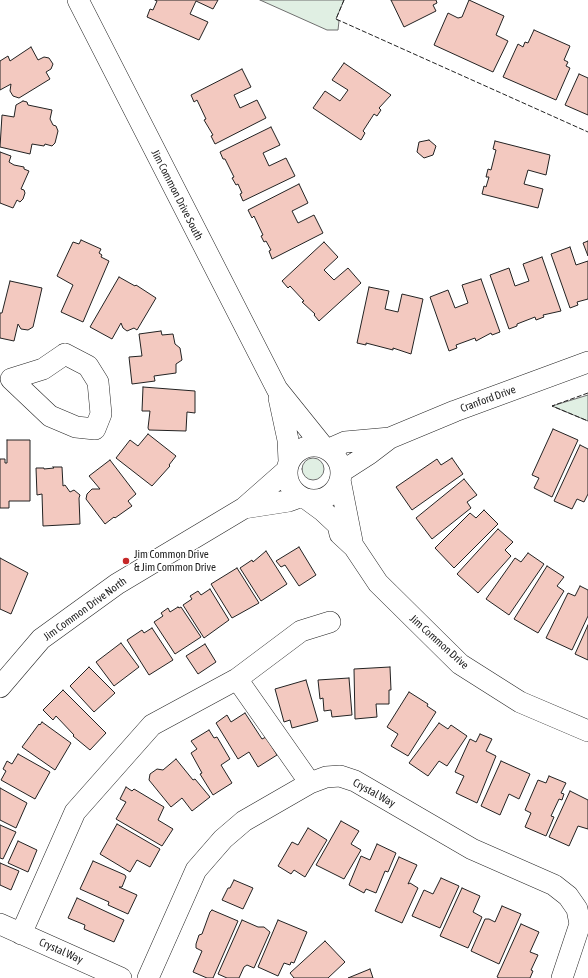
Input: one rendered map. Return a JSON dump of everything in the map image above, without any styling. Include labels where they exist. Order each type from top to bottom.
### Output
[{"type":"street","name":"Jim Common Drive South","points":[[78,0],[277,389],[326,447]]},
{"type":"street","name":"Cranford Drive","points":[[341,476],[390,438],[455,411],[588,362]]},
{"type":"street","name":"Jim Common Drive South","points":[[277,389],[288,440],[288,466]]},
{"type":"street","name":"Cranford Drive","points":[[326,447],[345,442],[390,438]]},
{"type":"street","points":[[313,445],[326,447],[338,459],[341,476],[332,494],[317,500],[304,499],[292,490],[288,466],[300,449],[313,445]]},
{"type":"street","name":"Jim Common Drive North","points":[[3,678],[41,639],[117,584],[244,508],[288,466]]},
{"type":"street","name":"Jim Common Drive","points":[[341,476],[354,548]]},
{"type":"street","name":"Jim Common Drive North","points":[[244,508],[304,499]]},
{"type":"street","name":"Jim Common Drive","points":[[304,499],[323,511],[338,525],[340,534],[354,548],[378,583],[460,664],[520,702],[588,731]]},
{"type":"street","points":[[21,934],[75,812],[152,725],[237,678],[301,630],[330,622]]},
{"type":"street","points":[[237,678],[310,783]]},
{"type":"street","name":"Crystal Way","points":[[148,978],[196,870],[223,839],[244,821],[310,783],[326,777],[340,776],[355,781],[472,849],[554,886],[568,896],[577,908],[580,924],[562,978]]},
{"type":"street","name":"Crystal Way","points":[[0,924],[121,978]]},
{"type":"green space","points":[[260,0],[344,0],[336,19],[339,21],[338,30],[327,30]]},
{"type":"green space","points":[[588,395],[588,421],[552,406]]},
{"type":"green space","points":[[313,458],[321,461],[324,469],[321,477],[313,480],[305,477],[302,469],[305,461]]},
{"type":"building","points":[[155,0],[218,0],[213,9],[196,1],[190,14],[208,22],[199,40],[147,17],[150,9],[153,10],[157,1]]},
{"type":"building","points":[[391,0],[436,0],[437,3],[433,5],[436,11],[404,27]]},
{"type":"building","points":[[469,0],[504,16],[496,35],[508,41],[493,72],[434,45],[448,13],[458,18],[462,17]]},
{"type":"building","points":[[534,30],[570,46],[564,60],[568,62],[566,66],[570,68],[556,100],[503,77],[518,44],[523,47],[525,42],[528,43]]},
{"type":"building","points":[[31,47],[38,60],[44,57],[49,58],[53,64],[51,69],[46,72],[50,79],[19,98],[13,96],[10,91],[11,84],[0,90],[0,61],[8,56],[10,61]]},
{"type":"building","points":[[344,63],[391,95],[379,108],[381,110],[377,116],[374,114],[363,131],[365,133],[361,140],[313,108],[325,91],[340,101],[348,90],[332,80]]},
{"type":"building","points":[[242,69],[251,87],[234,95],[240,108],[257,100],[266,118],[215,144],[211,136],[213,135],[204,120],[206,119],[197,100],[194,102],[191,95]]},
{"type":"building","points":[[579,74],[588,78],[588,115],[565,105]]},
{"type":"building","points":[[23,101],[27,102],[28,105],[52,110],[50,119],[58,131],[55,143],[52,146],[45,144],[44,146],[32,144],[30,154],[0,147],[2,115],[14,117],[16,105]]},
{"type":"building","points":[[271,127],[280,145],[263,153],[269,166],[286,158],[295,176],[243,201],[240,194],[242,193],[238,184],[236,185],[232,178],[234,177],[220,152]]},
{"type":"building","points":[[429,140],[436,146],[433,155],[424,158],[417,152],[419,142]]},
{"type":"building","points":[[495,141],[550,155],[546,175],[528,170],[524,184],[543,189],[538,208],[482,194],[489,177],[486,177],[488,169],[491,170],[496,150],[493,149]]},
{"type":"building","points":[[0,152],[11,156],[9,162],[14,165],[24,167],[24,169],[29,171],[21,189],[24,190],[25,193],[23,199],[20,202],[17,200],[13,208],[0,203]]},
{"type":"building","points":[[299,184],[308,203],[292,211],[298,223],[314,215],[323,233],[272,259],[269,251],[271,250],[261,236],[263,235],[254,216],[252,218],[248,210]]},
{"type":"building","points":[[81,240],[101,249],[99,253],[102,255],[101,257],[109,261],[83,322],[61,312],[73,285],[57,276],[73,242],[79,244]]},
{"type":"building","points":[[588,241],[588,256],[583,243]]},
{"type":"building","points":[[324,242],[338,257],[324,270],[334,280],[348,268],[361,283],[319,321],[314,315],[315,314],[302,302],[304,301],[290,286],[288,288],[282,281]]},
{"type":"building","points":[[570,247],[576,265],[588,261],[588,299],[577,302],[578,305],[570,308],[551,254]]},
{"type":"building","points":[[542,257],[561,311],[543,315],[544,317],[536,320],[535,317],[509,329],[490,275],[509,268],[515,286],[529,281],[523,264]]},
{"type":"building","points":[[119,277],[135,286],[136,285],[156,298],[137,330],[134,328],[127,331],[123,328],[121,323],[112,339],[90,327]]},
{"type":"building","points":[[481,279],[500,332],[492,335],[491,333],[476,341],[475,338],[456,345],[457,348],[449,351],[430,297],[448,290],[455,308],[468,303],[462,285]]},
{"type":"building","points":[[10,281],[42,288],[33,327],[28,330],[21,329],[18,324],[14,341],[0,338],[0,313],[2,313]]},
{"type":"building","points":[[369,287],[389,291],[385,309],[398,312],[402,294],[423,299],[411,354],[393,348],[393,350],[366,343],[366,345],[357,343]]},
{"type":"building","points":[[161,331],[162,335],[173,334],[175,344],[180,348],[182,360],[176,364],[176,373],[154,376],[155,381],[132,384],[129,357],[142,356],[139,334]]},
{"type":"building","points":[[143,387],[195,391],[195,413],[187,412],[186,431],[149,430],[150,411],[142,411]]},
{"type":"building","points":[[553,429],[578,440],[552,497],[534,488],[539,478],[532,475]]},
{"type":"building","points":[[148,434],[176,456],[169,465],[170,466],[152,486],[116,458],[130,440],[138,446]]},
{"type":"building","points":[[7,440],[30,440],[30,501],[9,501],[9,508],[0,508],[0,459],[5,459],[5,463],[7,463]]},
{"type":"building","points":[[580,445],[588,449],[588,494],[584,502],[577,499],[572,509],[554,501]]},
{"type":"building","points":[[452,458],[463,474],[412,510],[396,487],[437,459],[441,465]]},
{"type":"building","points":[[110,460],[136,494],[128,501],[132,506],[105,524],[86,499],[87,494],[92,489],[100,489],[89,476]]},
{"type":"building","points":[[53,467],[62,467],[63,486],[65,485],[70,492],[74,490],[80,495],[80,524],[43,526],[42,494],[37,495],[36,468],[44,469],[54,468]]},
{"type":"building","points":[[464,479],[477,495],[467,502],[471,508],[432,539],[416,518]]},
{"type":"building","points":[[484,510],[498,524],[454,568],[435,548],[470,513],[476,518]]},
{"type":"building","points":[[498,529],[513,542],[505,550],[511,556],[478,593],[457,574]]},
{"type":"building","points":[[299,547],[316,575],[299,586],[285,565],[281,567],[276,561]]},
{"type":"building","points":[[266,551],[287,584],[261,601],[240,568],[252,560],[253,562]]},
{"type":"building","points":[[528,553],[544,564],[509,615],[486,599],[515,558],[521,562]]},
{"type":"building","points":[[0,558],[28,573],[11,614],[0,609]]},
{"type":"building","points":[[547,566],[564,577],[557,586],[564,591],[538,633],[514,619]]},
{"type":"building","points":[[237,568],[259,603],[232,618],[211,584]]},
{"type":"building","points":[[580,586],[588,590],[588,616],[572,650],[546,638],[568,593],[575,596]]},
{"type":"building","points":[[210,589],[229,620],[204,638],[183,605],[192,599],[190,596],[198,591],[201,595]]},
{"type":"building","points":[[178,607],[181,607],[201,637],[175,654],[154,622],[163,616],[161,613],[168,608],[170,612]]},
{"type":"building","points":[[588,625],[588,660],[575,654]]},
{"type":"building","points":[[152,628],[173,660],[149,675],[127,640],[142,630],[144,633]]},
{"type":"building","points":[[121,643],[139,667],[114,686],[96,662]]},
{"type":"building","points":[[205,644],[216,662],[198,674],[186,656]]},
{"type":"building","points":[[89,667],[115,693],[94,712],[70,686]]},
{"type":"building","points":[[390,667],[391,690],[389,690],[389,704],[376,704],[377,717],[355,719],[354,669]]},
{"type":"building","points":[[349,678],[352,715],[332,717],[331,710],[324,711],[323,698],[320,699],[318,680]]},
{"type":"building","points":[[306,680],[318,721],[292,728],[290,720],[284,722],[275,689]]},
{"type":"building","points":[[63,690],[106,733],[90,750],[73,736],[74,735],[56,716],[53,720],[43,710]]},
{"type":"building","points":[[409,692],[428,704],[427,706],[436,712],[408,756],[391,746],[398,734],[387,727]]},
{"type":"building","points":[[245,713],[262,739],[266,737],[277,755],[258,767],[249,752],[238,759],[216,723],[227,715],[231,722]]},
{"type":"building","points":[[42,722],[71,743],[55,770],[22,747]]},
{"type":"building","points":[[439,723],[448,729],[451,725],[467,736],[447,766],[439,761],[428,776],[409,763]]},
{"type":"building","points":[[209,730],[214,738],[217,737],[230,759],[221,765],[232,783],[213,795],[200,774],[202,773],[191,753],[197,749],[191,741]]},
{"type":"building","points":[[480,734],[492,739],[486,751],[496,756],[477,803],[456,793],[464,776],[455,772],[470,739],[476,742]]},
{"type":"building","points":[[18,754],[50,772],[35,799],[1,780],[6,771],[3,769],[7,761],[12,764]]},
{"type":"building","points":[[176,759],[193,780],[195,779],[210,797],[192,811],[182,798],[171,807],[149,780],[150,774],[157,769],[163,770]]},
{"type":"building","points":[[501,761],[530,774],[519,799],[509,794],[500,815],[481,806]]},
{"type":"building","points":[[549,776],[566,783],[561,793],[564,794],[562,800],[559,799],[551,816],[554,817],[546,836],[525,827],[531,813],[525,810],[538,780],[546,783]]},
{"type":"building","points":[[126,787],[132,791],[134,789],[164,807],[158,820],[173,829],[162,846],[116,819],[126,802],[120,799]]},
{"type":"building","points":[[0,788],[27,803],[16,828],[0,820]]},
{"type":"building","points":[[570,791],[588,800],[588,829],[578,826],[569,846],[549,837]]},
{"type":"building","points":[[341,821],[359,831],[351,844],[361,850],[344,879],[316,865]]},
{"type":"building","points":[[117,824],[160,849],[150,867],[137,860],[130,872],[100,854]]},
{"type":"building","points":[[0,825],[16,832],[3,859],[0,858]]},
{"type":"building","points":[[308,828],[327,840],[305,877],[294,870],[291,874],[278,866],[292,842],[298,845]]},
{"type":"building","points":[[18,841],[37,850],[28,872],[8,863]]},
{"type":"building","points":[[377,844],[396,853],[388,872],[385,871],[376,893],[366,889],[364,893],[349,885],[361,856],[370,860]]},
{"type":"building","points":[[399,857],[417,865],[408,884],[410,883],[418,888],[402,923],[375,911]]},
{"type":"building","points":[[93,861],[125,875],[126,877],[122,887],[119,887],[137,895],[128,914],[108,905],[109,902],[80,889]]},
{"type":"building","points":[[0,863],[19,871],[11,890],[0,885]]},
{"type":"building","points":[[441,878],[459,886],[440,928],[412,916],[424,890],[433,894]]},
{"type":"building","points":[[234,880],[253,888],[243,909],[222,900]]},
{"type":"building","points":[[462,888],[480,896],[473,912],[482,917],[468,948],[440,936]]},
{"type":"building","points":[[77,898],[124,920],[114,942],[84,929],[85,925],[68,918]]},
{"type":"building","points":[[502,906],[521,914],[499,964],[471,951],[485,919],[495,922]]},
{"type":"building","points":[[212,910],[238,921],[213,978],[207,978],[193,972],[202,951],[196,948],[196,944]]},
{"type":"building","points":[[242,920],[258,927],[264,927],[270,932],[254,968],[247,965],[244,967],[239,978],[227,978],[218,974]]},
{"type":"building","points":[[278,920],[307,932],[294,963],[291,962],[290,965],[284,963],[278,976],[258,967]]},
{"type":"building","points":[[521,924],[539,932],[530,952],[538,955],[531,970],[533,971],[530,978],[499,978],[497,977]]},
{"type":"building","points":[[325,941],[345,962],[328,978],[294,978],[290,973]]},
{"type":"building","points":[[370,969],[373,978],[348,978]]},
{"type":"fence","points":[[344,0],[336,19],[588,132]]},
{"type":"fence","points":[[588,393],[552,406],[588,421]]},
{"type":"place","name":"Jim Common Drive & Jim Common Drive","points":[[126,561]]}]
